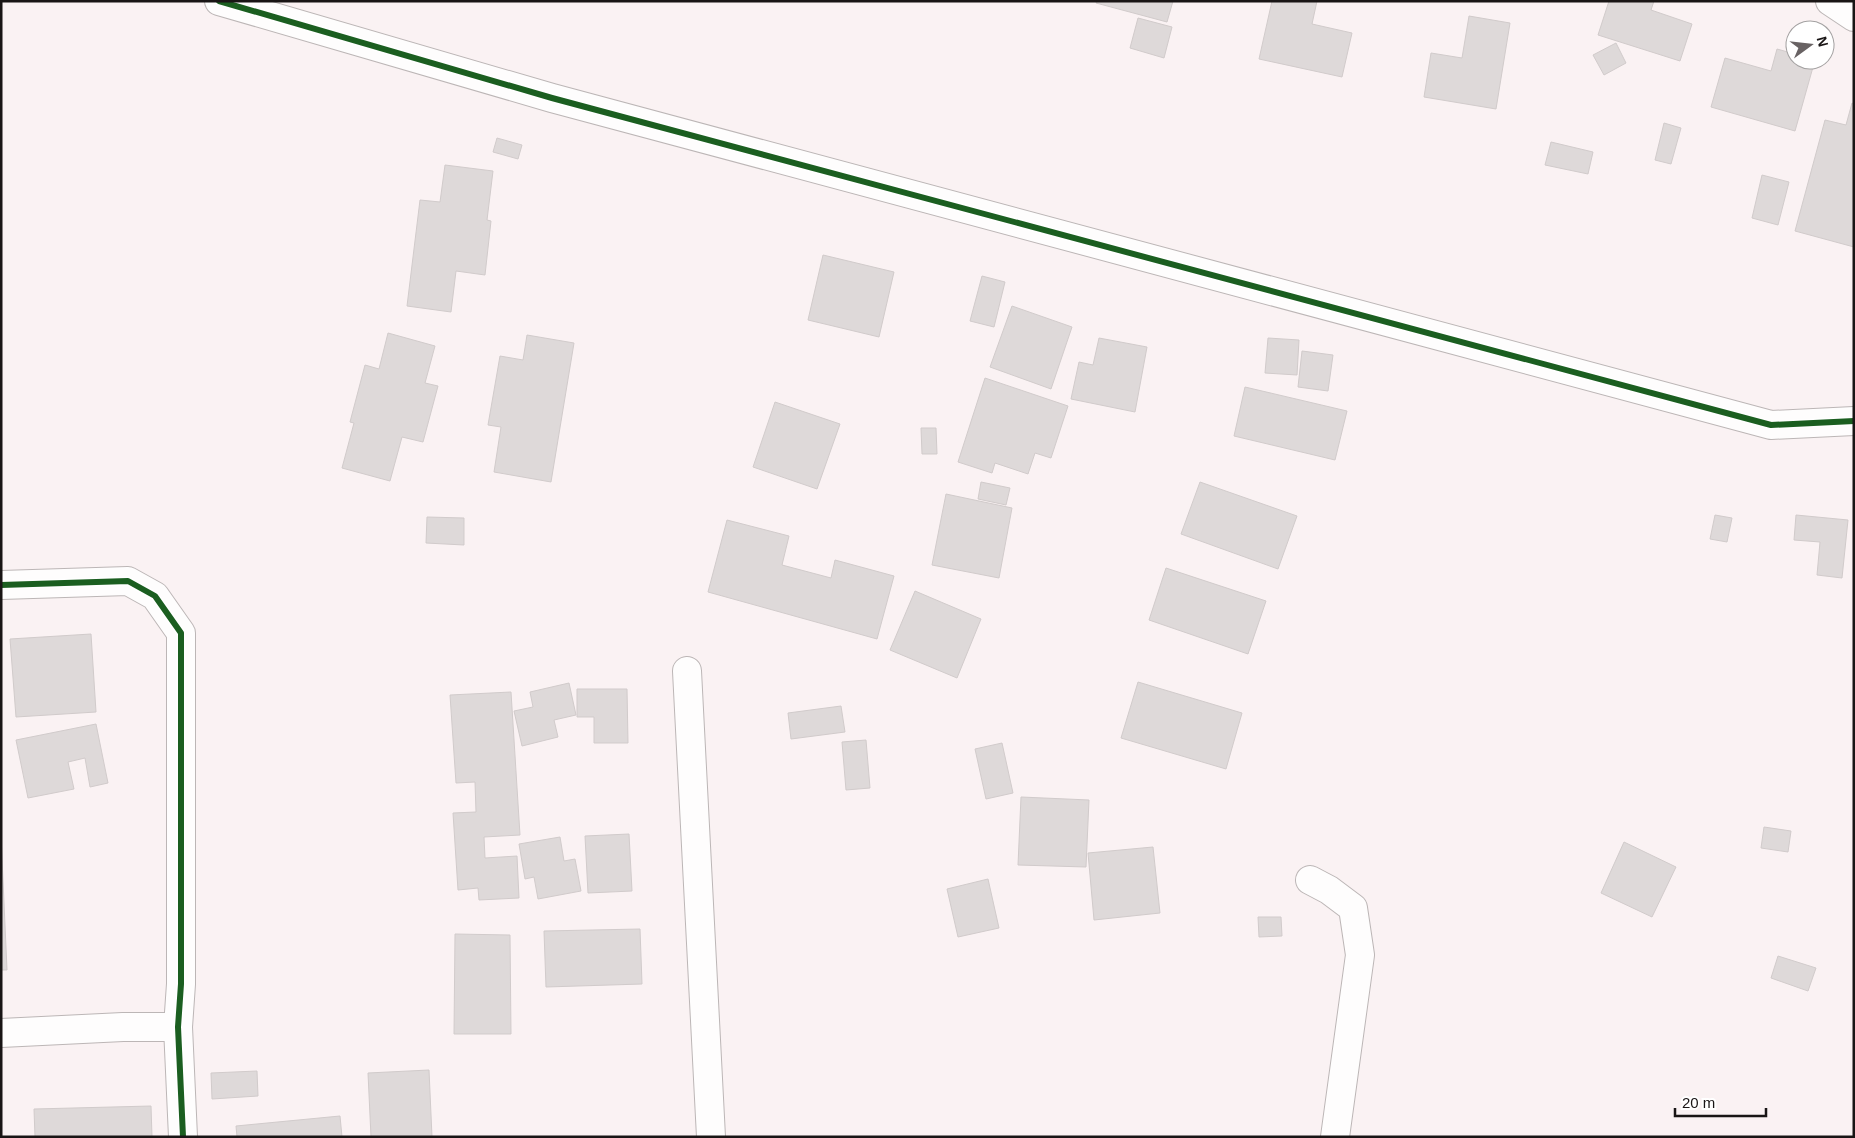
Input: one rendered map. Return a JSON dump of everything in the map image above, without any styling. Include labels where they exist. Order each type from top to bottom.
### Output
[{"type":"street","points":[[219,1],[552,98],[1771,425],[1854,421]]},
{"type":"street","points":[[1830,1],[1854,17]]},
{"type":"street","points":[[1,585],[128,581],[155,596],[181,633],[181,984],[178,1027],[183,1137]]},
{"type":"street","points":[[687,671],[711,1137]]},
{"type":"street","points":[[1310,880],[1329,890],[1353,908],[1360,955],[1335,1137]]},
{"type":"street","points":[[1,1033],[178,1027]]},
{"type":"building","points":[[1097,1],[1173,1],[1167,22],[1096,3]]},
{"type":"building","points":[[1272,1],[1317,1],[1312,24],[1352,33],[1342,77],[1259,59]]},
{"type":"building","points":[[1609,1],[1654,1],[1651,10],[1692,24],[1680,61],[1598,35]]},
{"type":"building","points":[[1469,16],[1510,23],[1496,109],[1424,97],[1431,53],[1462,58]]},
{"type":"building","points":[[1138,18],[1172,27],[1164,58],[1130,48]]},
{"type":"building","points":[[1616,43],[1626,63],[1604,75],[1593,55]]},
{"type":"building","points":[[1777,49],[1785,51],[1785,70],[1812,70],[1795,131],[1711,107],[1725,58],[1771,71]]},
{"type":"building","points":[[1852,103],[1854,104],[1854,247],[1795,231],[1825,120],[1846,125]]},
{"type":"building","points":[[1664,123],[1681,128],[1671,164],[1655,160]]},
{"type":"building","points":[[497,138],[522,145],[518,159],[493,152]]},
{"type":"building","points":[[1551,142],[1593,152],[1588,174],[1545,165]]},
{"type":"building","points":[[445,165],[493,171],[487,220],[491,221],[485,275],[456,271],[451,312],[407,306],[420,200],[440,202]]},
{"type":"building","points":[[1762,175],[1789,182],[1778,225],[1752,218]]},
{"type":"building","points":[[823,255],[894,272],[879,337],[808,320]]},
{"type":"building","points":[[982,276],[1005,282],[994,327],[970,321]]},
{"type":"building","points":[[1012,306],[1072,327],[1051,389],[990,367]]},
{"type":"building","points":[[388,333],[435,346],[425,383],[438,386],[423,442],[402,437],[390,481],[342,468],[354,423],[350,422],[365,365],[379,369]]},
{"type":"building","points":[[527,335],[574,343],[551,482],[494,472],[501,427],[488,425],[500,356],[523,360]]},
{"type":"building","points":[[1099,338],[1147,347],[1135,412],[1071,399],[1079,362],[1093,365]]},
{"type":"building","points":[[1268,338],[1299,340],[1297,375],[1265,373]]},
{"type":"building","points":[[1302,351],[1333,355],[1328,391],[1298,387]]},
{"type":"building","points":[[985,378],[1068,406],[1051,458],[1035,453],[1028,474],[995,463],[992,473],[958,462]]},
{"type":"building","points":[[1245,387],[1347,411],[1335,460],[1234,436]]},
{"type":"building","points":[[775,402],[840,424],[817,489],[753,467]]},
{"type":"building","points":[[921,428],[936,428],[937,454],[922,454]]},
{"type":"building","points":[[981,482],[1010,488],[1006,505],[978,499]]},
{"type":"building","points":[[1200,482],[1297,516],[1278,569],[1181,534]]},
{"type":"building","points":[[946,494],[1012,508],[999,578],[932,565]]},
{"type":"building","points":[[1715,515],[1732,518],[1727,542],[1710,539]]},
{"type":"building","points":[[1796,515],[1848,520],[1842,578],[1817,575],[1820,542],[1794,540]]},
{"type":"building","points":[[427,517],[464,518],[464,545],[426,543]]},
{"type":"building","points":[[727,520],[789,536],[782,565],[831,578],[835,560],[894,576],[877,639],[708,592]]},
{"type":"building","points":[[1166,568],[1266,601],[1248,654],[1149,620]]},
{"type":"building","points":[[915,591],[981,619],[957,678],[890,650]]},
{"type":"building","points":[[91,634],[96,712],[16,717],[10,639]]},
{"type":"building","points":[[1138,682],[1242,713],[1226,769],[1121,738]]},
{"type":"building","points":[[569,683],[576,715],[554,720],[558,737],[522,746],[514,711],[533,707],[530,692]]},
{"type":"building","points":[[577,689],[627,689],[628,743],[594,743],[594,717],[577,717]]},
{"type":"building","points":[[511,692],[520,835],[484,837],[485,858],[517,856],[519,898],[479,900],[478,888],[458,890],[453,813],[476,812],[475,782],[456,783],[450,695]]},
{"type":"building","points":[[841,706],[845,732],[791,739],[788,713]]},
{"type":"building","points":[[96,724],[108,783],[90,787],[85,758],[68,762],[74,789],[28,798],[16,740]]},
{"type":"building","points":[[866,740],[870,788],[846,790],[842,742]]},
{"type":"building","points":[[1002,743],[1013,793],[986,799],[975,749]]},
{"type":"building","points":[[1021,797],[1089,800],[1086,867],[1018,865]]},
{"type":"building","points":[[1764,827],[1791,831],[1788,852],[1761,848]]},
{"type":"building","points":[[629,834],[632,891],[588,893],[585,836]]},
{"type":"building","points":[[1,836],[7,970],[1,970]]},
{"type":"building","points":[[560,837],[564,861],[575,859],[581,891],[538,899],[534,877],[525,879],[519,844]]},
{"type":"building","points":[[1624,842],[1676,867],[1652,917],[1601,893]]},
{"type":"building","points":[[1153,847],[1160,913],[1094,920],[1088,853]]},
{"type":"building","points":[[988,879],[999,928],[958,937],[947,889]]},
{"type":"building","points":[[1258,917],[1281,917],[1282,936],[1259,937]]},
{"type":"building","points":[[640,929],[642,984],[546,987],[544,931]]},
{"type":"building","points":[[455,934],[510,935],[511,1034],[454,1034]]},
{"type":"building","points":[[1778,956],[1816,968],[1808,991],[1771,978]]},
{"type":"building","points":[[429,1070],[432,1137],[371,1137],[368,1073]]},
{"type":"building","points":[[257,1071],[258,1096],[212,1099],[211,1073]]},
{"type":"building","points":[[151,1106],[152,1137],[35,1137],[34,1109]]},
{"type":"building","points":[[340,1116],[342,1137],[237,1137],[236,1126]]},
{"type":"cycle path","points":[[219,1],[552,98],[1771,425],[1854,421]]},
{"type":"cycle path","points":[[1,585],[128,581],[155,596],[181,633],[181,984],[178,1027],[183,1137]]}]
